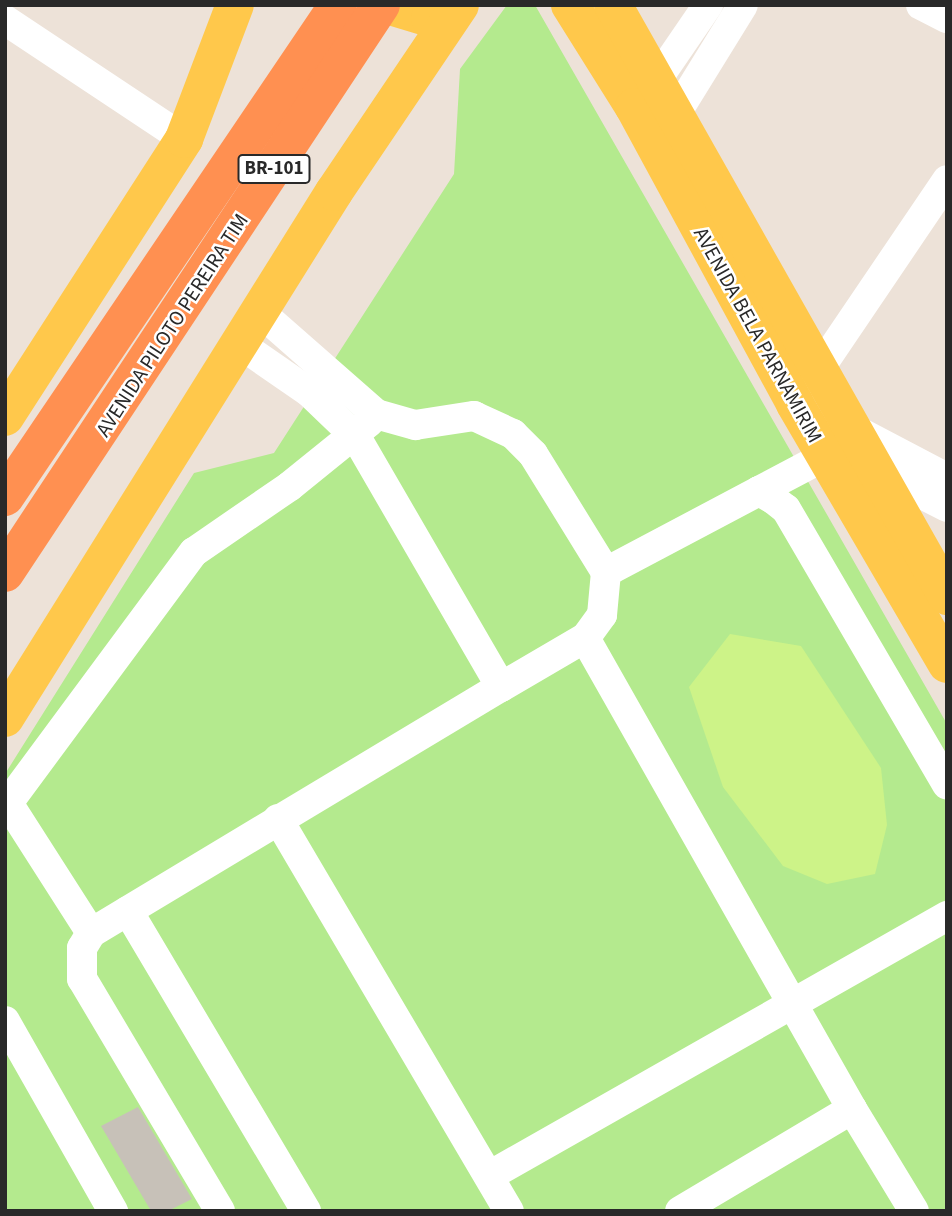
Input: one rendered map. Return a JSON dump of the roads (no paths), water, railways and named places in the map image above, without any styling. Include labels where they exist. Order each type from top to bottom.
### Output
[{"type":"highway","name":"AVENIDA PILOTO PEREIRA TIM","points":[[5,497],[338,5]]},
{"type":"highway","name":"AVENIDA PILOTO PEREIRA TIM","points":[[5,573],[168,332],[381,5]]},
{"type":"main road","points":[[5,417],[184,139],[235,5]]},
{"type":"main road","points":[[387,5],[416,18],[438,15],[451,5]]},
{"type":"main road","points":[[5,718],[260,312],[460,5]]},
{"type":"main road","name":"AVENIDA BELA PARNAMIRIM","points":[[570,5],[655,111],[818,372],[947,596]]},
{"type":"main road","name":"AVENIDA BELA PARNAMIRIM","points":[[613,5],[655,111],[795,404],[947,664]]},
{"type":"street","points":[[15,5],[5,20],[184,139]]},
{"type":"street","points":[[655,111],[708,5]]},
{"type":"street","points":[[655,111],[743,5]]},
{"type":"street","points":[[921,5],[947,18]]},
{"type":"street","points":[[795,404],[947,180]]},
{"type":"street","points":[[220,1211],[82,979],[80,955],[91,933],[585,638],[603,615],[606,572],[533,454],[513,434],[474,416],[415,425],[376,414],[260,312]]},
{"type":"street","points":[[241,345],[309,392],[356,437],[501,687]]},
{"type":"street","points":[[91,933],[6,805],[194,552],[356,437],[376,414]]},
{"type":"street","points":[[848,425],[947,478]]},
{"type":"street","points":[[606,572],[825,456]]},
{"type":"street","points":[[875,470],[947,507]]},
{"type":"street","points":[[759,491],[786,509],[947,784]]},
{"type":"street","points":[[585,638],[789,1006],[914,1211]]},
{"type":"street","points":[[278,819],[509,1211]]},
{"type":"street","points":[[128,911],[306,1211]]},
{"type":"street","points":[[489,1176],[947,916]]},
{"type":"street","points":[[5,1021],[113,1211]]},
{"type":"street","points":[[680,1211],[852,1109]]}]
